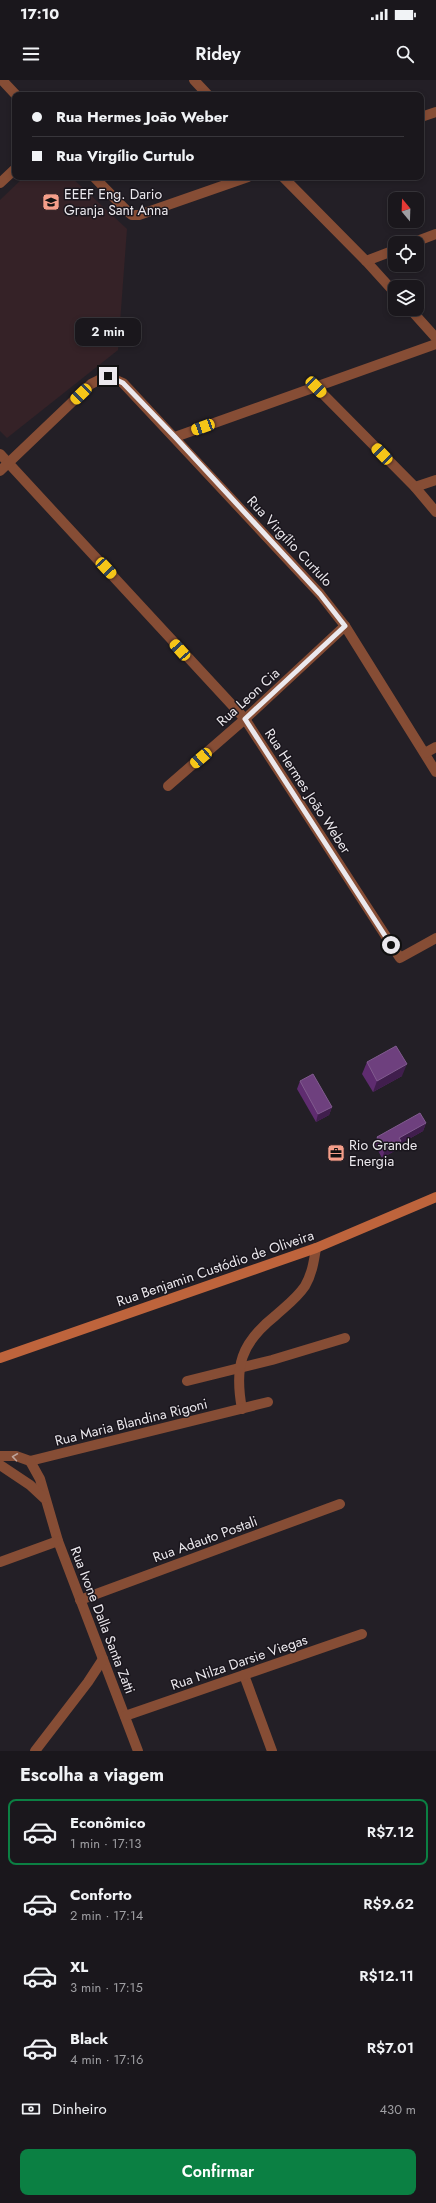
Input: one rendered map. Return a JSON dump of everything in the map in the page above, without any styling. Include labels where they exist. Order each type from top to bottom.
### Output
[{"type":"main road","name":"Rua Benjamin Custódio de Oliveira","points":[[0,1358],[316,1248],[436,1197]]},
{"type":"street","points":[[2,80],[13,92]]},
{"type":"street","points":[[194,80],[205,92]]},
{"type":"street","points":[[424,116],[436,112]]},
{"type":"street","points":[[0,183],[12,172]]},
{"type":"street","points":[[97,180],[132,215],[139,215],[239,180]]},
{"type":"street","points":[[286,180],[388,285]]},
{"type":"street","points":[[424,238],[436,234]]},
{"type":"street","points":[[366,261],[388,253]]},
{"type":"street","points":[[416,316],[436,338]]},
{"type":"street","points":[[175,437],[436,344]]},
{"type":"street","name":"Rua Virgílio Curtulo","points":[[9,463],[91,384],[108,376],[123,383],[320,594],[345,626],[436,772]]},
{"type":"street","points":[[316,387],[415,487],[436,512]]},
{"type":"street","name":"Rua Hermes João Weber","points":[[0,454],[245,719],[400,958],[436,938]]},
{"type":"street","points":[[0,471],[9,463]]},
{"type":"street","points":[[415,487],[436,480]]},
{"type":"street","name":"Rua Leon Cia","points":[[168,786],[245,719],[345,626]]},
{"type":"street","points":[[425,753],[436,747]]},
{"type":"street","points":[[242,1409],[239,1368],[248,1344],[258,1329],[296,1298],[304,1287],[310,1278],[316,1248]]},
{"type":"street","points":[[187,1381],[345,1338]]},
{"type":"street","name":"Rua Maria Blandina Rigoni","points":[[0,1456],[16,1456],[30,1461],[268,1402]]},
{"type":"street","name":"Rua Ivone Dalla Santa Zatti","points":[[30,1461],[40,1479],[44,1498],[58,1541],[138,1751]]},
{"type":"street","points":[[0,1464],[19,1476],[44,1498]]},
{"type":"street","name":"Rua Adauto Postali","points":[[80,1600],[340,1504]]},
{"type":"street","points":[[0,1562],[58,1541]]},
{"type":"street","name":"Rua Nilza Darsie Viegas","points":[[125,1716],[362,1634]]},
{"type":"street","points":[[34,1751],[88,1682],[103,1659]]},
{"type":"street","points":[[244,1675],[272,1751]]},
{"type":"shaded area","points":[[21,180],[74,180],[127,229],[118,350],[7,438],[0,431],[0,200]]},
{"type":"building","points":[[396,1046],[407,1064],[377,1081],[367,1062]]},
{"type":"building","points":[[313,1074],[332,1107],[318,1114],[300,1081]]},
{"type":"building","points":[[420,1113],[426,1123],[399,1138],[401,1141],[385,1150],[377,1137]]},
{"type":"place","name":"EEEF Eng. Dario Granja Sant Anna","points":[[51,202]]},
{"type":"place","name":"Rio Grande Energia","points":[[336,1153]]},
{"type":"route","points":[[108,376],[123,383],[175,437],[320,594],[345,626],[245,719],[391,945]]}]
